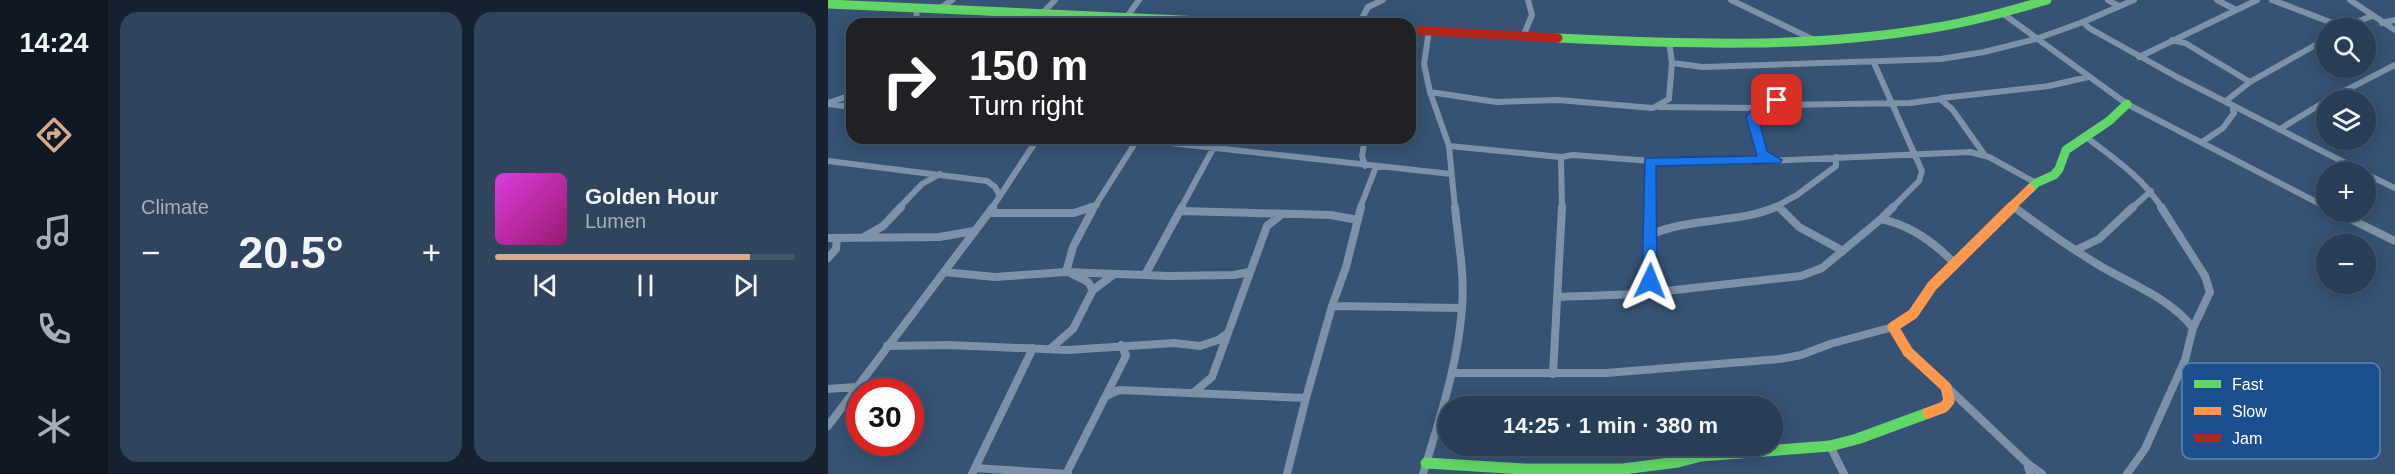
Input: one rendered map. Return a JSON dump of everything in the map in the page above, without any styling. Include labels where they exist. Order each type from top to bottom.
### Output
[{"type":"main road","points":[[1416,30],[1743,43],[1814,40],[1915,31],[2001,13],[2046,0]]},
{"type":"main road","points":[[828,4],[915,6],[938,10],[1089,18]]},
{"type":"main road","points":[[1424,468],[1623,469],[1678,462],[1701,456],[1830,446],[1857,439],[1944,407],[1949,401],[1946,387],[1908,352],[1898,339],[1893,327],[1913,314],[1932,286],[2036,183],[2054,175],[2059,169],[2066,150],[2127,104]]},
{"type":"street","points":[[938,10],[952,0]]},
{"type":"street","points":[[1041,15],[1055,0]]},
{"type":"street","points":[[1123,18],[1139,0]]},
{"type":"street","points":[[1362,18],[1368,7],[1383,0]]},
{"type":"street","points":[[1524,34],[1532,15],[1528,0]]},
{"type":"street","points":[[1731,0],[1814,40]]},
{"type":"street","points":[[2108,0],[2119,6]]},
{"type":"street","points":[[1672,63],[1703,67],[1812,62],[1874,63],[1960,56],[2036,39],[2134,0]]},
{"type":"street","points":[[2217,0],[2236,10]]},
{"type":"street","points":[[2139,57],[2257,0]]},
{"type":"street","points":[[2272,0],[2317,18]]},
{"type":"street","points":[[2350,0],[2395,30]]},
{"type":"street","points":[[996,18],[1000,13]]},
{"type":"street","points":[[2001,13],[2127,104],[2316,202]]},
{"type":"street","points":[[2367,18],[2372,16]]},
{"type":"street","points":[[2382,23],[2395,20]]},
{"type":"street","points":[[2083,22],[2089,28],[2139,57],[2343,162]]},
{"type":"street","points":[[1424,468],[1452,373],[1462,308],[1462,278],[1449,146],[1430,92],[1424,64],[1429,30]]},
{"type":"street","points":[[2180,36],[2185,43]]},
{"type":"street","points":[[2172,40],[2185,43],[2250,82]]},
{"type":"street","points":[[1653,108],[1669,99],[1672,63],[1669,41]]},
{"type":"street","points":[[2229,103],[2250,82],[2316,45]]},
{"type":"street","points":[[1557,297],[1640,294],[1743,284],[1801,276],[1822,268],[1881,219],[1922,177],[1915,153],[1874,63]]},
{"type":"street","points":[[2343,90],[2395,65]]},
{"type":"street","points":[[1430,92],[1496,102],[1558,100],[1653,108],[1758,108],[1775,105],[1910,103],[2049,86],[2088,77]]},
{"type":"street","points":[[1773,78],[1777,100],[1775,105]]},
{"type":"street","points":[[828,104],[846,97]]},
{"type":"street","points":[[1940,99],[1949,105],[1974,144],[1989,157],[2036,183]]},
{"type":"street","points":[[2202,142],[2207,136],[2226,125],[2234,113],[2229,103]]},
{"type":"street","points":[[828,104],[846,106]]},
{"type":"street","points":[[1758,108],[1752,117],[1761,154],[1776,160]]},
{"type":"street","points":[[2280,129],[2316,108]]},
{"type":"street","points":[[2086,137],[2133,172],[2151,191],[2205,276],[2209,298],[2193,328],[2191,343],[2184,363]]},
{"type":"street","points":[[862,378],[989,213],[1036,144]]},
{"type":"street","points":[[1093,290],[1088,282],[1068,272],[1064,266],[1087,222],[1135,144]]},
{"type":"street","points":[[1181,144],[1451,174]]},
{"type":"street","points":[[1364,144],[1362,156],[1365,166]]},
{"type":"street","points":[[1970,152],[1974,144]]},
{"type":"street","points":[[1449,146],[1561,157],[1585,155],[1640,161],[1776,160],[1970,152],[1989,157]]},
{"type":"street","points":[[1145,275],[1181,211],[1186,195],[1214,147]]},
{"type":"street","points":[[1553,374],[1563,188],[1561,157]]},
{"type":"street","points":[[1650,235],[1667,227],[1757,214],[1779,207],[1832,170],[1836,166],[1836,157]]},
{"type":"street","points":[[828,160],[987,181],[995,187],[1000,196]]},
{"type":"street","points":[[1640,161],[1649,172]]},
{"type":"street","points":[[1640,294],[1650,281],[1650,161]]},
{"type":"street","points":[[1287,474],[1332,306],[1346,267],[1364,194],[1376,167]]},
{"type":"street","points":[[922,184],[923,172]]},
{"type":"street","points":[[828,258],[836,249],[883,226],[922,184],[940,174]]},
{"type":"street","points":[[2376,179],[2395,188]]},
{"type":"street","points":[[2076,250],[2091,245],[2107,235],[2128,210],[2151,191]]},
{"type":"street","points":[[989,213],[1079,212],[1097,205]]},
{"type":"street","points":[[2013,206],[2076,250],[2176,309],[2188,319],[2193,328]]},
{"type":"street","points":[[1779,207],[1806,230],[1843,251]]},
{"type":"street","points":[[1891,209],[1899,223]]},
{"type":"street","points":[[1181,211],[1331,215],[1358,220]]},
{"type":"street","points":[[1079,212],[1087,222]]},
{"type":"street","points":[[1265,214],[1267,226]]},
{"type":"street","points":[[1193,393],[1212,377],[1267,226],[1281,215]]},
{"type":"street","points":[[1881,219],[1899,223],[1946,254],[1955,264]]},
{"type":"street","points":[[2356,222],[2395,241]]},
{"type":"street","points":[[828,238],[952,236],[974,231]]},
{"type":"street","points":[[952,236],[963,245]]},
{"type":"street","points":[[836,249],[837,238]]},
{"type":"street","points":[[1946,254],[1964,256]]},
{"type":"street","points":[[945,272],[995,277],[1068,272],[1113,275],[1234,275],[1249,272]]},
{"type":"street","points":[[1050,349],[1073,329],[1093,290],[1113,275]]},
{"type":"street","points":[[1332,306],[1462,308]]},
{"type":"street","points":[[1452,373],[1606,374],[1780,359],[1801,355],[1830,344],[1893,327]]},
{"type":"street","points":[[886,346],[948,345],[1068,350],[1174,343],[1200,346],[1228,333]]},
{"type":"street","points":[[1208,344],[1222,350]]},
{"type":"street","points":[[1033,348],[973,471],[1067,474],[1126,355],[1121,345]]},
{"type":"street","points":[[2127,474],[2145,449],[2182,367]]},
{"type":"street","points":[[1212,377],[1215,388],[1221,394]]},
{"type":"street","points":[[1946,387],[2027,463],[2042,474]]},
{"type":"street","points":[[828,389],[846,388]]},
{"type":"street","points":[[1108,395],[1119,390],[1306,398]]},
{"type":"street","points":[[828,426],[846,400]]},
{"type":"street","points":[[1830,446],[1844,474]]},
{"type":"street","points":[[2027,463],[2030,474]]},
{"type":"traffic: fast","points":[[1558,38],[1691,43],[1825,40],[1931,28],[1981,18],[2047,0]]},
{"type":"traffic: fast","points":[[828,4],[1137,18]]},
{"type":"traffic: fast","points":[[2030,189],[2036,183],[2054,175],[2059,169],[2066,150],[2109,121],[2127,104]]},
{"type":"traffic: fast","points":[[1426,463],[1524,469],[1623,469],[1678,462],[1701,456],[1830,446],[1857,439],[1928,413]]},
{"type":"traffic: slow","points":[[1928,413],[1944,407],[1949,401],[1946,387],[1908,352],[1893,327],[1913,314],[1932,286],[2030,189]]},
{"type":"traffic: jam","points":[[1416,30],[1558,38]]},
{"type":"route","points":[[1650,281],[1650,161],[1776,160],[1761,154],[1752,117],[1753,112],[1758,108],[1775,105],[1777,100]]}]
